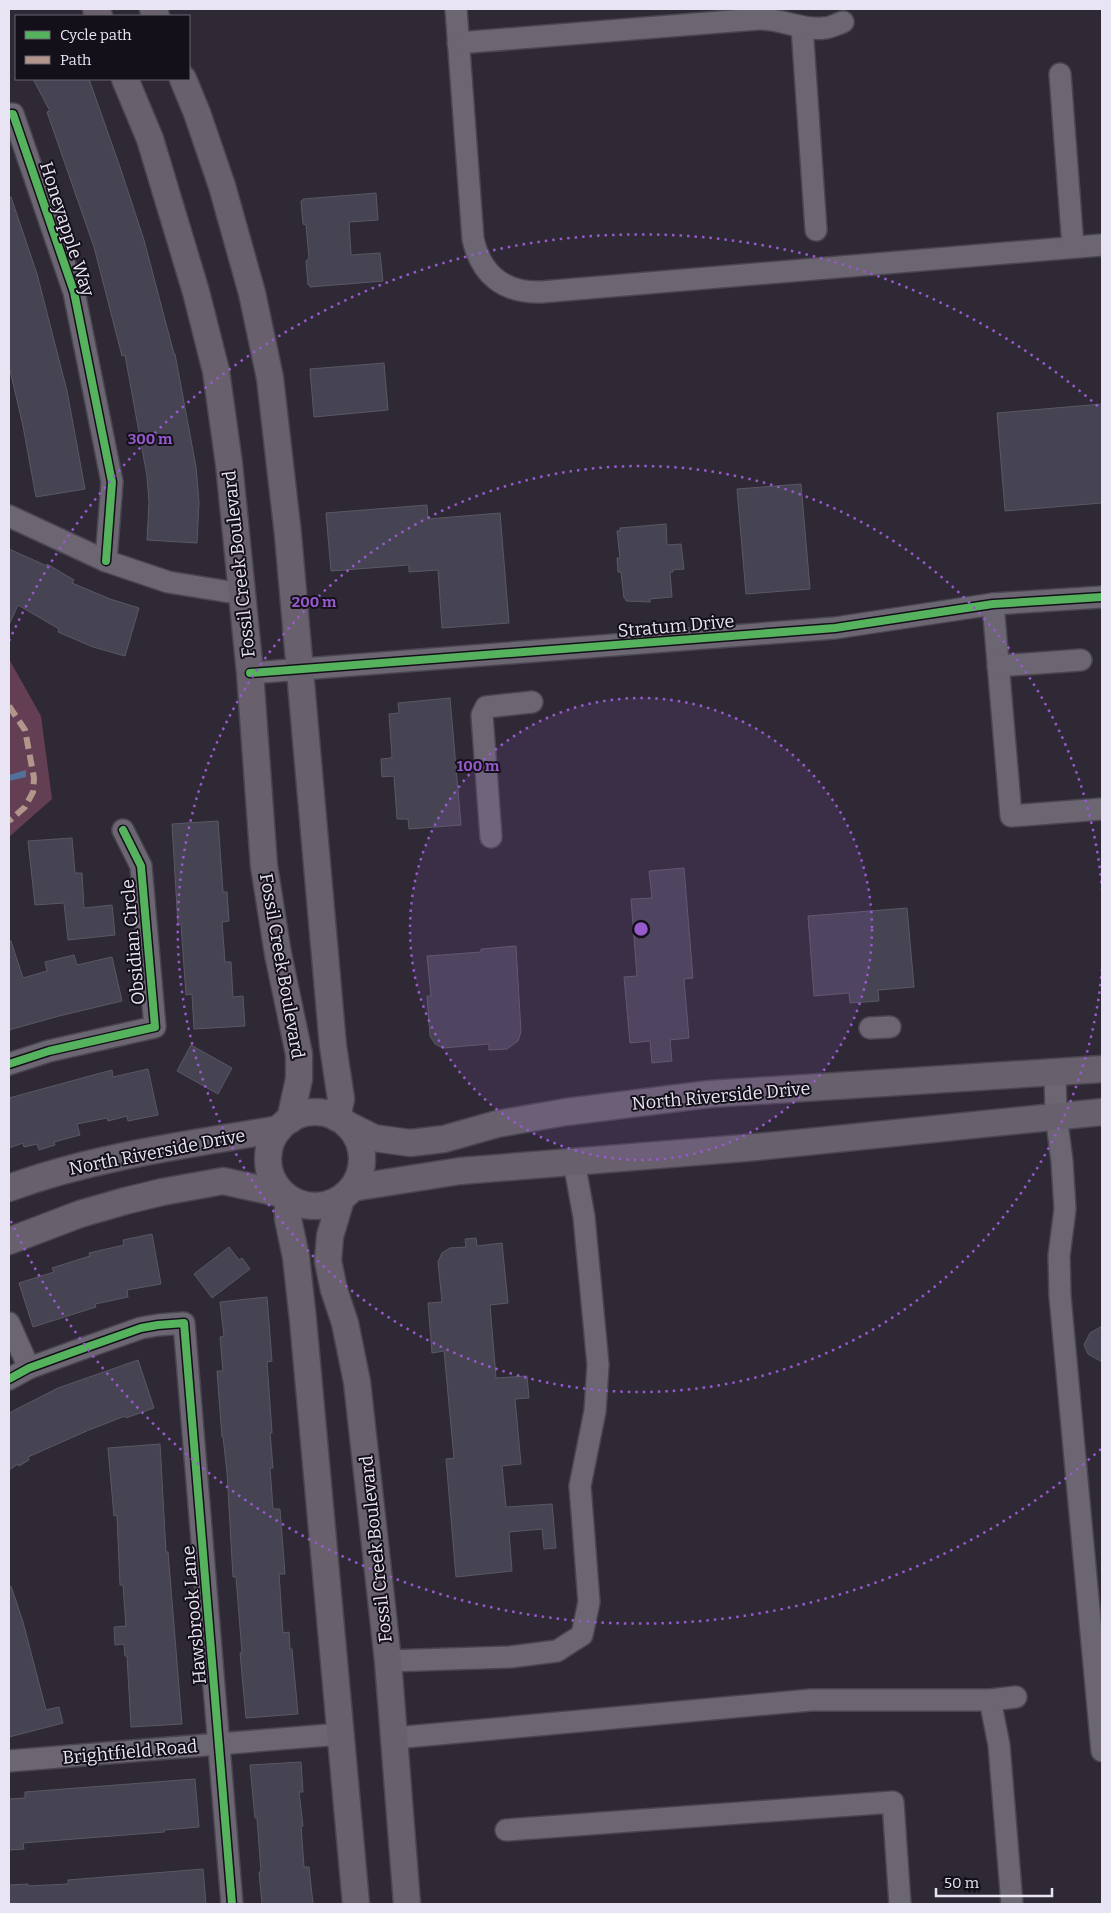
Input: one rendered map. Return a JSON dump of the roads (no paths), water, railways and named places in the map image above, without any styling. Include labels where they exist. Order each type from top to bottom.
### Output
[{"type":"main road","name":"Fossil Creek Boulevard","points":[[125,80],[150,139],[196,292],[216,371],[229,464],[250,673],[264,866],[278,954],[299,1054],[299,1079],[284,1124]]},
{"type":"main road","name":"Fossil Creek Boulevard","points":[[183,80],[222,186],[252,293],[270,378],[288,535],[333,1046],[341,1099],[342,1121]]},
{"type":"main road","name":"North Riverside Drive","points":[[342,1121],[374,1138],[410,1143],[444,1139],[497,1124],[566,1112],[710,1094],[1102,1069]]},
{"type":"main road","points":[[9,1241],[80,1214],[125,1201],[162,1192],[223,1182],[285,1196],[298,1203],[314,1206],[331,1204],[347,1193],[359,1176],[362,1162],[360,1148],[355,1135],[342,1121],[326,1113],[313,1112],[301,1114],[284,1124],[271,1142],[268,1155],[269,1170],[274,1183],[285,1196],[296,1257],[356,1904]]},
{"type":"main road","points":[[347,1193],[460,1171],[757,1147],[1056,1115],[1102,1112]]},
{"type":"main road","name":"North Riverside Drive","points":[[9,1188],[45,1175],[132,1153],[284,1124]]},
{"type":"main road","name":"Fossil Creek Boulevard","points":[[347,1193],[330,1236],[328,1261],[334,1290],[345,1323],[357,1382],[388,1661],[407,1904]]},
{"type":"street","points":[[456,9],[474,244],[479,259],[485,268],[500,283],[509,288],[519,291],[541,292],[1102,245]]},
{"type":"street","points":[[458,43],[770,18],[802,27],[824,28],[843,22]]},
{"type":"street","points":[[802,27],[816,230]]},
{"type":"street","points":[[1060,74],[1073,247]]},
{"type":"street","name":"Honeyapple Way","points":[[11,114],[76,302],[112,482],[106,561]]},
{"type":"street","points":[[9,516],[106,561],[168,582],[242,594]]},
{"type":"street","name":"Stratum Drive","points":[[250,673],[835,628],[993,604],[1102,597]]},
{"type":"street","points":[[993,604],[1011,816],[1102,809]]},
{"type":"street","points":[[998,666],[1082,660]]},
{"type":"street","points":[[491,837],[482,715],[486,707],[532,702]]},
{"type":"street","name":"Obsidian Circle","points":[[9,1064],[48,1050],[155,1027],[141,866],[123,830]]},
{"type":"street","points":[[1055,1073],[1056,1115],[1062,1161],[1064,1208],[1059,1256],[1060,1296],[1102,1750]]},
{"type":"street","points":[[388,1661],[510,1657],[557,1652],[582,1635],[589,1602],[580,1486],[595,1411],[598,1365],[584,1217],[574,1162]]},
{"type":"street","points":[[9,1323],[29,1368],[9,1379]]},
{"type":"street","name":"Hawsbrook Lane","points":[[29,1368],[141,1328],[184,1323],[232,1904]]},
{"type":"street","points":[[394,1738],[811,1700],[990,1700],[1016,1697]]},
{"type":"street","points":[[990,1700],[999,1745],[1012,1904]]},
{"type":"street","name":"Brightfield Road","points":[[9,1761],[341,1734]]},
{"type":"street","points":[[506,1830],[893,1802],[900,1904]]},
{"type":"water","points":[[26,770],[26,777],[9,781],[9,775]]}]
